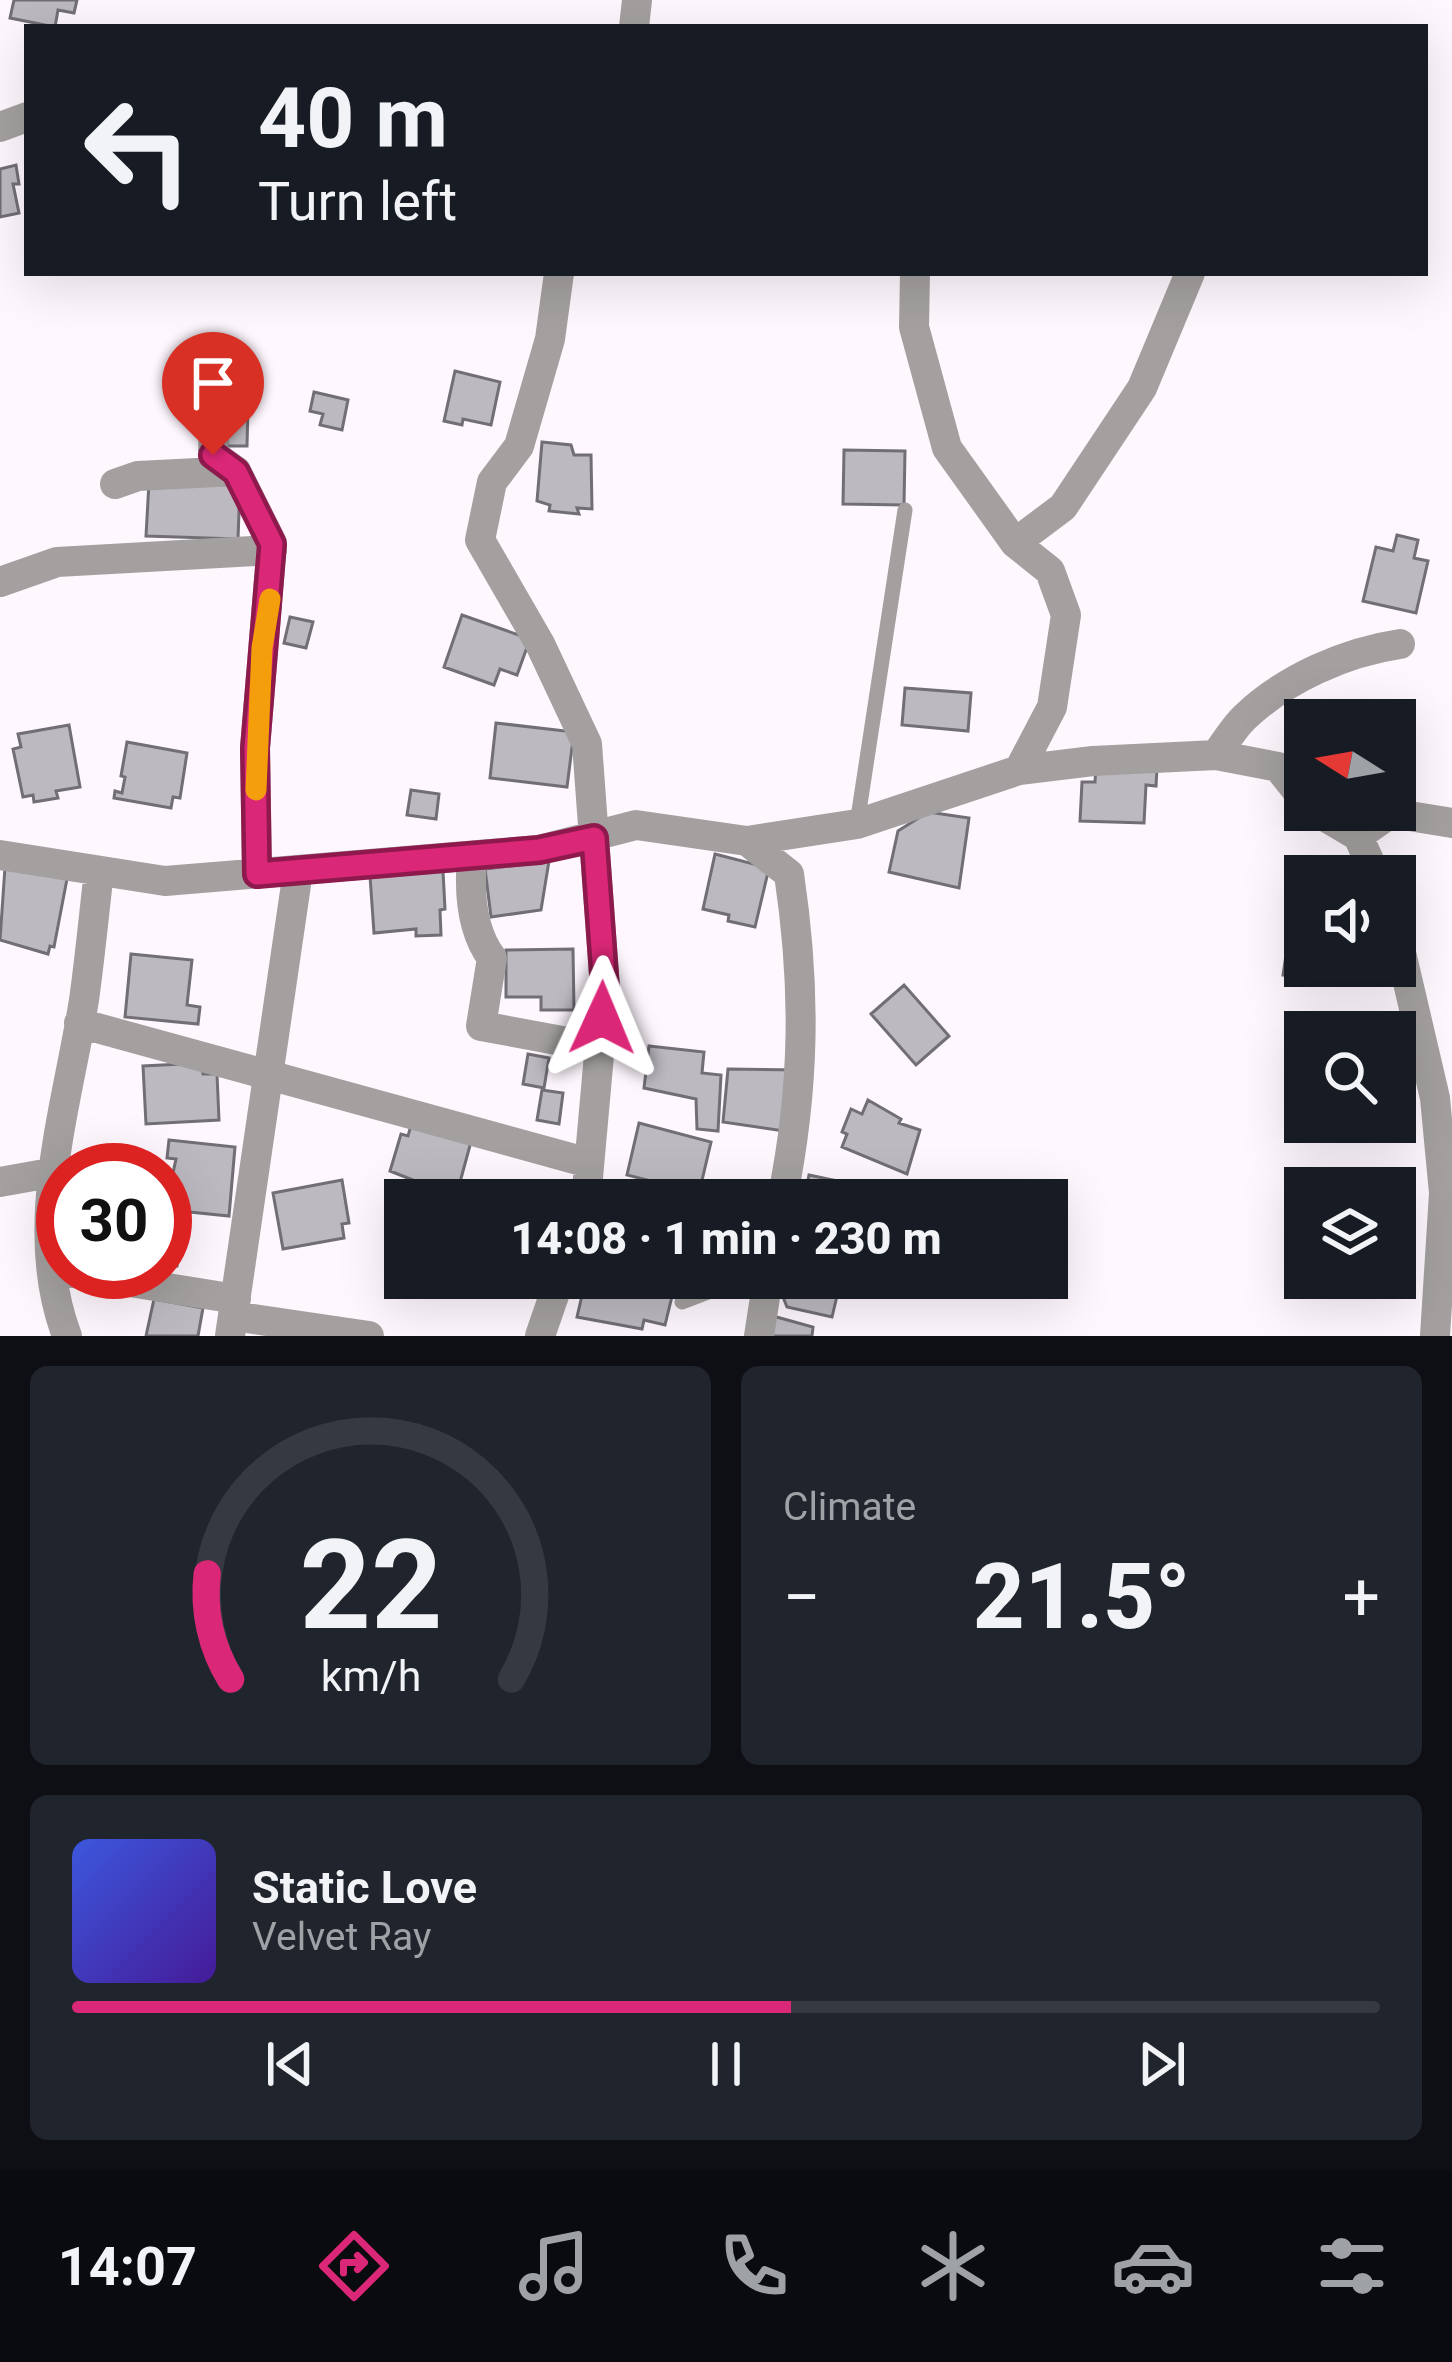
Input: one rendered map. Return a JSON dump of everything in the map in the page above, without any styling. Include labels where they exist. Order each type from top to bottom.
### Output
[{"type":"street","points":[[559,276],[550,339],[518,446],[492,482],[480,540],[540,644],[587,744],[605,988],[588,1179]]},
{"type":"street","points":[[915,276],[914,327],[946,448],[1015,543],[1050,571],[1066,615],[1052,707],[1018,770]]},
{"type":"street","points":[[1015,543],[1063,507],[1142,388],[1189,276]]},
{"type":"street","points":[[215,391],[213,455],[236,472],[272,550],[255,748],[257,874]]},
{"type":"street","points":[[115,484],[138,476],[236,472]]},
{"type":"street","points":[[0,582],[57,562],[272,550]]},
{"type":"street","points":[[1216,755],[1245,717],[1302,677],[1367,649],[1400,644]]},
{"type":"street","points":[[0,855],[165,881],[539,850],[636,825],[747,841],[857,824],[1018,770],[1093,761],[1216,755],[1278,767],[1284,775]]},
{"type":"street","points":[[1358,836],[1391,813],[1452,823]]},
{"type":"street","points":[[1350,831],[1358,836],[1367,855]]},
{"type":"street","points":[[747,841],[789,874],[802,961],[801,1056],[787,1179]]},
{"type":"street","points":[[472,856],[470,882],[479,940],[492,958],[481,1026],[599,1048]]},
{"type":"street","points":[[233,1317],[298,871]]},
{"type":"street","points":[[56,1143],[80,1023],[99,872]]},
{"type":"street","points":[[1409,987],[1435,1098],[1447,1178],[1436,1336]]},
{"type":"street","points":[[80,1023],[590,1163]]},
{"type":"street","points":[[0,1182],[36,1176]]},
{"type":"street","points":[[56,1299],[67,1336]]},
{"type":"street","points":[[166,1299],[233,1317],[369,1336]]},
{"type":"street","points":[[540,1336],[553,1299]]},
{"type":"street","points":[[759,1336],[765,1299]]},
{"type":"lane","points":[[857,824],[905,510]]},
{"type":"lane","points":[[682,1302],[690,1299]]},
{"type":"building","points":[[14,0],[77,0],[74,13],[58,10],[56,24],[10,18]]},
{"type":"building","points":[[16,165],[19,184],[13,184],[19,213],[0,217],[0,169]]},
{"type":"building","points":[[455,371],[500,382],[491,425],[463,419],[462,425],[444,421]]},
{"type":"building","points":[[314,392],[348,400],[342,430],[320,425],[323,414],[310,411]]},
{"type":"building","points":[[227,406],[248,407],[247,446],[227,446]]},
{"type":"building","points":[[542,442],[571,445],[574,455],[591,455],[592,509],[577,508],[579,514],[549,511],[550,505],[537,501]]},
{"type":"building","points":[[844,450],[905,451],[904,505],[843,504]]},
{"type":"building","points":[[149,482],[240,485],[238,539],[146,536]]},
{"type":"building","points":[[1397,535],[1418,540],[1414,558],[1428,561],[1416,613],[1363,601],[1376,547],[1393,551]]},
{"type":"building","points":[[462,615],[530,639],[517,675],[500,669],[494,685],[444,667]]},
{"type":"building","points":[[290,617],[313,622],[306,648],[284,643]]},
{"type":"building","points":[[905,688],[971,693],[968,731],[902,725]]},
{"type":"building","points":[[496,723],[574,732],[567,787],[490,778]]},
{"type":"building","points":[[69,725],[80,787],[56,791],[58,798],[34,802],[33,795],[23,797],[13,749],[21,747],[18,734]]},
{"type":"building","points":[[127,742],[187,753],[180,798],[173,797],[171,808],[114,798],[115,791],[122,793]]},
{"type":"building","points":[[1096,765],[1157,768],[1156,786],[1146,785],[1144,823],[1080,821],[1082,782],[1095,782]]},
{"type":"building","points":[[411,790],[439,794],[436,819],[407,815]]},
{"type":"building","points":[[928,812],[969,818],[959,888],[889,872],[898,831]]},
{"type":"building","points":[[715,854],[769,868],[755,927],[703,909]]},
{"type":"building","points":[[549,861],[541,910],[491,917],[485,869]]},
{"type":"building","points":[[5,867],[67,879],[54,947],[50,946],[48,954],[0,940]]},
{"type":"building","points":[[443,871],[441,935],[416,936],[416,929],[374,933],[370,876]]},
{"type":"building","points":[[573,949],[574,1010],[541,1010],[541,997],[506,997],[506,950]]},
{"type":"building","points":[[131,954],[192,960],[187,1005],[200,1007],[198,1024],[125,1017]]},
{"type":"building","points":[[904,985],[949,1036],[916,1065],[871,1014]]},
{"type":"building","points":[[649,1046],[704,1052],[702,1073],[721,1075],[718,1131],[697,1129],[696,1099],[644,1088]]},
{"type":"building","points":[[528,1054],[549,1058],[544,1088],[523,1084]]},
{"type":"building","points":[[202,1063],[203,1074],[217,1074],[219,1120],[146,1124],[143,1066]]},
{"type":"building","points":[[728,1069],[797,1070],[791,1132],[723,1122]]},
{"type":"building","points":[[542,1090],[563,1093],[559,1124],[537,1120]]},
{"type":"building","points":[[868,1100],[901,1119],[899,1123],[920,1130],[907,1174],[842,1147],[851,1109],[862,1114]]},
{"type":"building","points":[[412,1122],[472,1138],[461,1179],[410,1179],[390,1171],[401,1134],[408,1136]]},
{"type":"building","points":[[639,1123],[711,1142],[702,1179],[627,1175]]},
{"type":"building","points":[[169,1140],[235,1147],[229,1216],[192,1212],[192,1143]]},
{"type":"building","points":[[342,1180],[349,1223],[342,1224],[344,1238],[283,1249],[273,1193]]},
{"type":"building","points":[[154,1299],[203,1308],[198,1336],[146,1336]]},
{"type":"building","points":[[581,1299],[671,1299],[665,1325],[644,1320],[642,1329],[577,1317]]},
{"type":"building","points":[[784,1299],[836,1299],[832,1317],[787,1307]]},
{"type":"building","points":[[773,1316],[813,1327],[812,1336],[769,1336]]},
{"type":"slow traffic","points":[[256,790],[262,648],[270,599]]},
{"type":"route","points":[[213,455],[236,472],[272,544],[272,588],[262,648],[255,748],[257,874],[539,850],[594,838],[605,988],[602,1018]]}]
